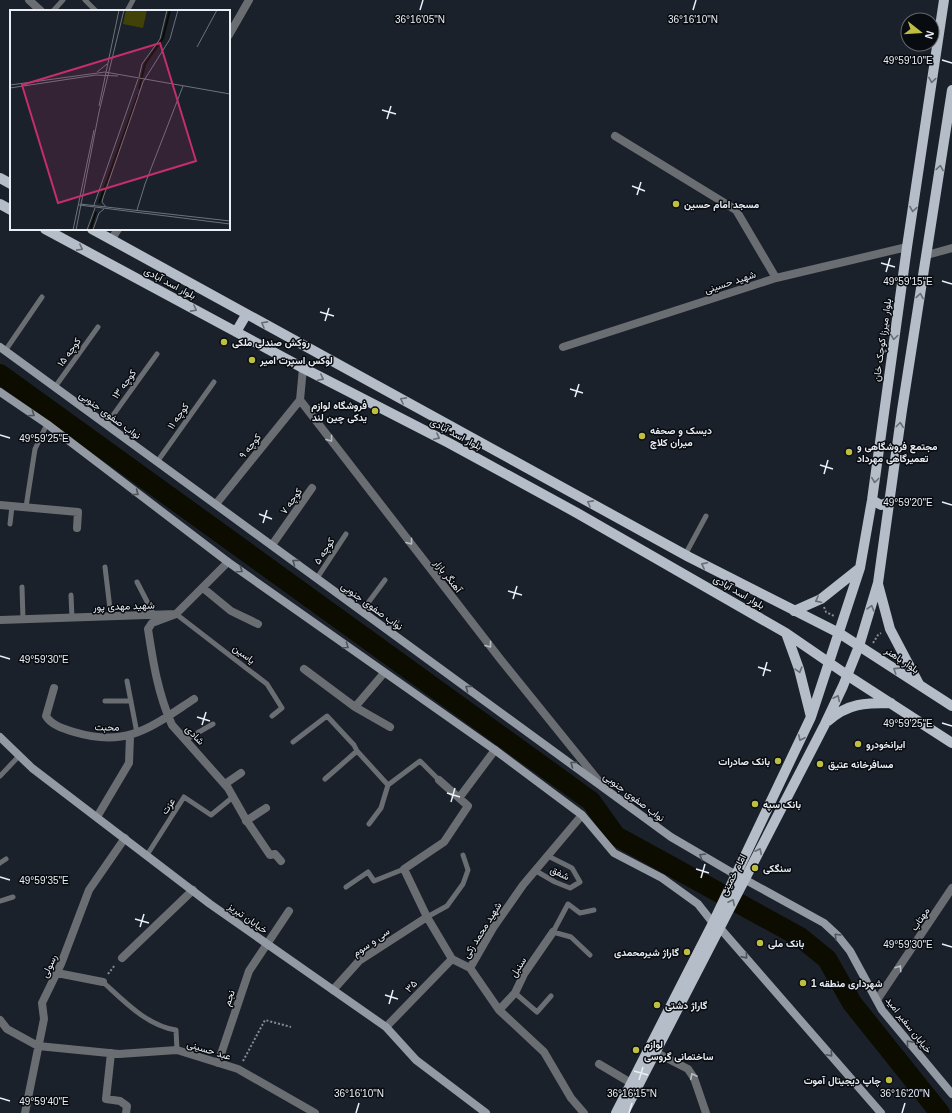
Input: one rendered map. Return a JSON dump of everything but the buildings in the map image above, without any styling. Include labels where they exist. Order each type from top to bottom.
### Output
[{"type":"main road","name":"بلوار میرزا کوچک خان","points":[[829,662],[860,568],[872,500],[907,247],[944,0]]},
{"type":"main road","points":[[859,646],[878,583],[902,410],[952,90]]},
{"type":"main road","points":[[0,178],[10,183]]},
{"type":"main road","points":[[0,204],[10,209]]},
{"type":"main road","name":"بلوار اسد آبادی","points":[[47,230],[303,368],[449,443],[564,506],[786,633],[847,674]]},
{"type":"main road","name":"بلوار اسد آبادی","points":[[94,230],[685,555],[839,633]]},
{"type":"main road","points":[[236,332],[246,315]]},
{"type":"main road","name":"نواب صفوی جنوبی","points":[[2,349],[603,786],[670,837],[738,880]]},
{"type":"main road","points":[[0,392],[47,424],[228,562],[495,750],[582,815],[614,853],[662,878],[698,904],[718,921],[881,1113]]},
{"type":"main road","points":[[872,500],[881,505],[890,500]]},
{"type":"main road","points":[[794,611],[821,599],[860,568]]},
{"type":"main road","points":[[878,583],[890,629],[919,686]]},
{"type":"main road","points":[[786,633],[799,669],[811,717]]},
{"type":"main road","name":"بلوار باهنر","points":[[839,633],[952,706]]},
{"type":"main road","name":"امام خمینی","points":[[738,880],[825,724],[859,646]]},
{"type":"main road","name":"امام خمینی","points":[[624,1113],[652,1051],[738,880],[811,717],[829,662]]},
{"type":"main road","points":[[847,674],[952,743]]},
{"type":"main road","points":[[825,724],[835,714],[851,706],[891,703]]},
{"type":"main road","name":"خیابان تبریز","points":[[0,736],[32,768],[192,890],[386,1027],[416,1060],[486,1113]]},
{"type":"main road","name":"خیابان سفیر امید","points":[[738,880],[824,923],[838,936],[850,951],[882,1010],[952,1094]]},
{"type":"main road","name":"امام خمینی","points":[[616,1113],[631,1083],[652,1051]]},
{"type":"street","points":[[29,0],[41,10]]},
{"type":"street","points":[[230,33],[249,0]]},
{"type":"street","points":[[614,136],[736,210],[776,278]]},
{"type":"street","points":[[111,240],[117,230]]},
{"type":"street","name":"شهید حسینی","points":[[563,347],[776,278],[907,247]]},
{"type":"street","points":[[927,255],[952,248]]},
{"type":"street","points":[[300,400],[303,368]]},
{"type":"street","name":"کوچه ۹","points":[[216,504],[300,400]]},
{"type":"street","name":"آهنگر بازار","points":[[300,400],[501,660],[603,786]]},
{"type":"street","name":"کوچه ۷","points":[[272,545],[312,488]]},
{"type":"street","points":[[0,505],[78,512],[77,528]]},
{"type":"street","points":[[176,614],[228,562]]},
{"type":"street","points":[[203,588],[231,611],[258,624]]},
{"type":"street","name":"شهید مهدی پور","points":[[0,620],[176,614]]},
{"type":"street","name":"شادی","points":[[176,614],[152,623],[148,629],[154,675],[168,716],[172,725],[224,784],[270,855],[275,854],[281,861]]},
{"type":"street","points":[[304,668],[355,707],[390,727]]},
{"type":"street","points":[[355,707],[384,673]]},
{"type":"street","name":"محبت","points":[[54,688],[46,716],[48,721],[64,729],[101,739],[133,735],[168,716],[194,699]]},
{"type":"street","points":[[97,817],[129,763],[133,735]]},
{"type":"street","points":[[459,798],[495,750]]},
{"type":"street","points":[[224,784],[241,773]]},
{"type":"street","points":[[439,780],[468,806],[444,842],[404,870],[427,917],[452,959],[470,968]]},
{"type":"street","points":[[246,820],[266,808]]},
{"type":"street","name":"شهید محمد زکی","points":[[582,815],[536,871],[493,928],[470,968],[499,1010],[544,1052],[571,1098],[584,1113]]},
{"type":"street","name":"رسولی","points":[[25,1113],[44,1019],[42,1003],[57,973],[89,890],[124,838]]},
{"type":"street","name":"مهتاب","points":[[877,1000],[952,888]]},
{"type":"street","points":[[122,958],[192,890]]},
{"type":"street","name":"نجم","points":[[218,1063],[249,972],[266,943],[289,911]]},
{"type":"street","name":"سی و سوم","points":[[333,990],[359,961],[427,917]]},
{"type":"street","name":"سنبل","points":[[499,1010],[515,993],[524,974],[553,932]]},
{"type":"street","name":"۳۵","points":[[386,1027],[452,959]]},
{"type":"street","points":[[57,973],[103,982]]},
{"type":"street","points":[[0,1020],[6,1029],[38,1046]]},
{"type":"street","name":"عبد حسینی","points":[[38,1046],[110,1053],[177,1050],[238,1069],[315,1113]]},
{"type":"street","points":[[652,1051],[688,1069],[694,1078],[706,1113]]},
{"type":"street","points":[[110,1053],[106,1099],[120,1101],[127,1106],[126,1113]]},
{"type":"street","points":[[599,1064],[631,1083]]},
{"type":"lane","points":[[54,10],[63,0]]},
{"type":"lane","points":[[85,0],[95,10]]},
{"type":"lane","points":[[90,5],[94,0]]},
{"type":"lane","points":[[128,10],[133,0]]},
{"type":"lane","points":[[2,349],[42,297]]},
{"type":"lane","name":"کوچه ۱۵","points":[[55,387],[98,327]]},
{"type":"lane","name":"کوچه ۱۳","points":[[106,424],[157,354]]},
{"type":"lane","name":"کوچه ۱۱","points":[[157,462],[214,382]]},
{"type":"lane","points":[[26,507],[35,449],[47,424]]},
{"type":"lane","points":[[10,524],[12,506]]},
{"type":"lane","points":[[685,555],[706,516]]},
{"type":"lane","name":"کوچه ۵","points":[[317,578],[346,534]]},
{"type":"lane","points":[[105,567],[111,617]]},
{"type":"lane","points":[[362,611],[385,580]]},
{"type":"lane","points":[[137,582],[154,615]]},
{"type":"lane","points":[[22,587],[23,619]]},
{"type":"lane","points":[[71,595],[72,618]]},
{"type":"lane","name":"یاسین","points":[[176,614],[267,684],[282,708],[272,716]]},
{"type":"lane","points":[[389,630],[397,621]]},
{"type":"lane","points":[[127,681],[131,701],[133,735]]},
{"type":"lane","points":[[105,701],[131,701]]},
{"type":"lane","points":[[293,742],[327,716],[388,785]]},
{"type":"lane","points":[[186,740],[213,724]]},
{"type":"lane","points":[[325,779],[357,751]]},
{"type":"lane","points":[[0,776],[20,756]]},
{"type":"lane","points":[[369,824],[381,808],[388,785],[420,761],[439,780]]},
{"type":"lane","name":"عزت","points":[[147,855],[184,797],[212,815],[233,797]]},
{"type":"lane","points":[[427,917],[447,906],[463,884],[468,870],[463,855]]},
{"type":"lane","name":"شفق","points":[[536,871],[555,882],[570,888],[580,882],[572,868],[548,856]]},
{"type":"lane","points":[[0,863],[6,859]]},
{"type":"lane","points":[[346,887],[368,872],[374,881],[404,870]]},
{"type":"lane","points":[[0,901],[13,897]]},
{"type":"lane","points":[[590,955],[571,937],[553,932],[568,904],[580,913],[594,910]]},
{"type":"lane","points":[[103,982],[133,1009],[168,1029],[176,1030],[177,1050]]},
{"type":"lane","points":[[515,993],[537,1012],[551,996]]},
{"type":"path","points":[[103,982],[122,958]]},
{"type":"path","points":[[238,1069],[264,1020],[291,1027]]},
{"type":"waterway","points":[[0,374],[591,801],[616,836],[800,937],[827,959],[852,1003],[940,1113]]},
{"type":"place","name":"مسجد امام حسین","points":[[676,204]]},
{"type":"place","name":"روکش صندلی ملکی","points":[[224,342]]},
{"type":"place","name":"لوکس اسپرت امیر","points":[[252,360]]},
{"type":"place","name":"فروشگاه لوازم یدکی چین لند","points":[[375,411]]},
{"type":"place","name":"دیسک و صحفه میران کلاچ","points":[[642,436]]},
{"type":"place","name":"مجتمع فروشگاهی و تعمیرگاهی مهرداد","points":[[849,452]]},
{"type":"place","name":"ایرانخودرو","points":[[858,744]]},
{"type":"place","name":"بانک صادرات","points":[[778,761]]},
{"type":"place","name":"مسافرخانه عتیق","points":[[820,764]]},
{"type":"place","name":"بانک سپه","points":[[755,804]]},
{"type":"place","name":"سنگکی","points":[[755,868]]},
{"type":"place","name":"بانک ملی","points":[[760,943]]},
{"type":"place","name":"گاراژ شیرمحمدی","points":[[687,952]]},
{"type":"place","name":"شهرداری منطقه 1","points":[[803,983]]},
{"type":"place","name":"گاراژ دشتی","points":[[657,1005]]},
{"type":"place","name":"لوازم ساختمانی گروسی","points":[[636,1050]]},
{"type":"place","name":"چاپ دیجیتال آموت","points":[[889,1080]]}]
